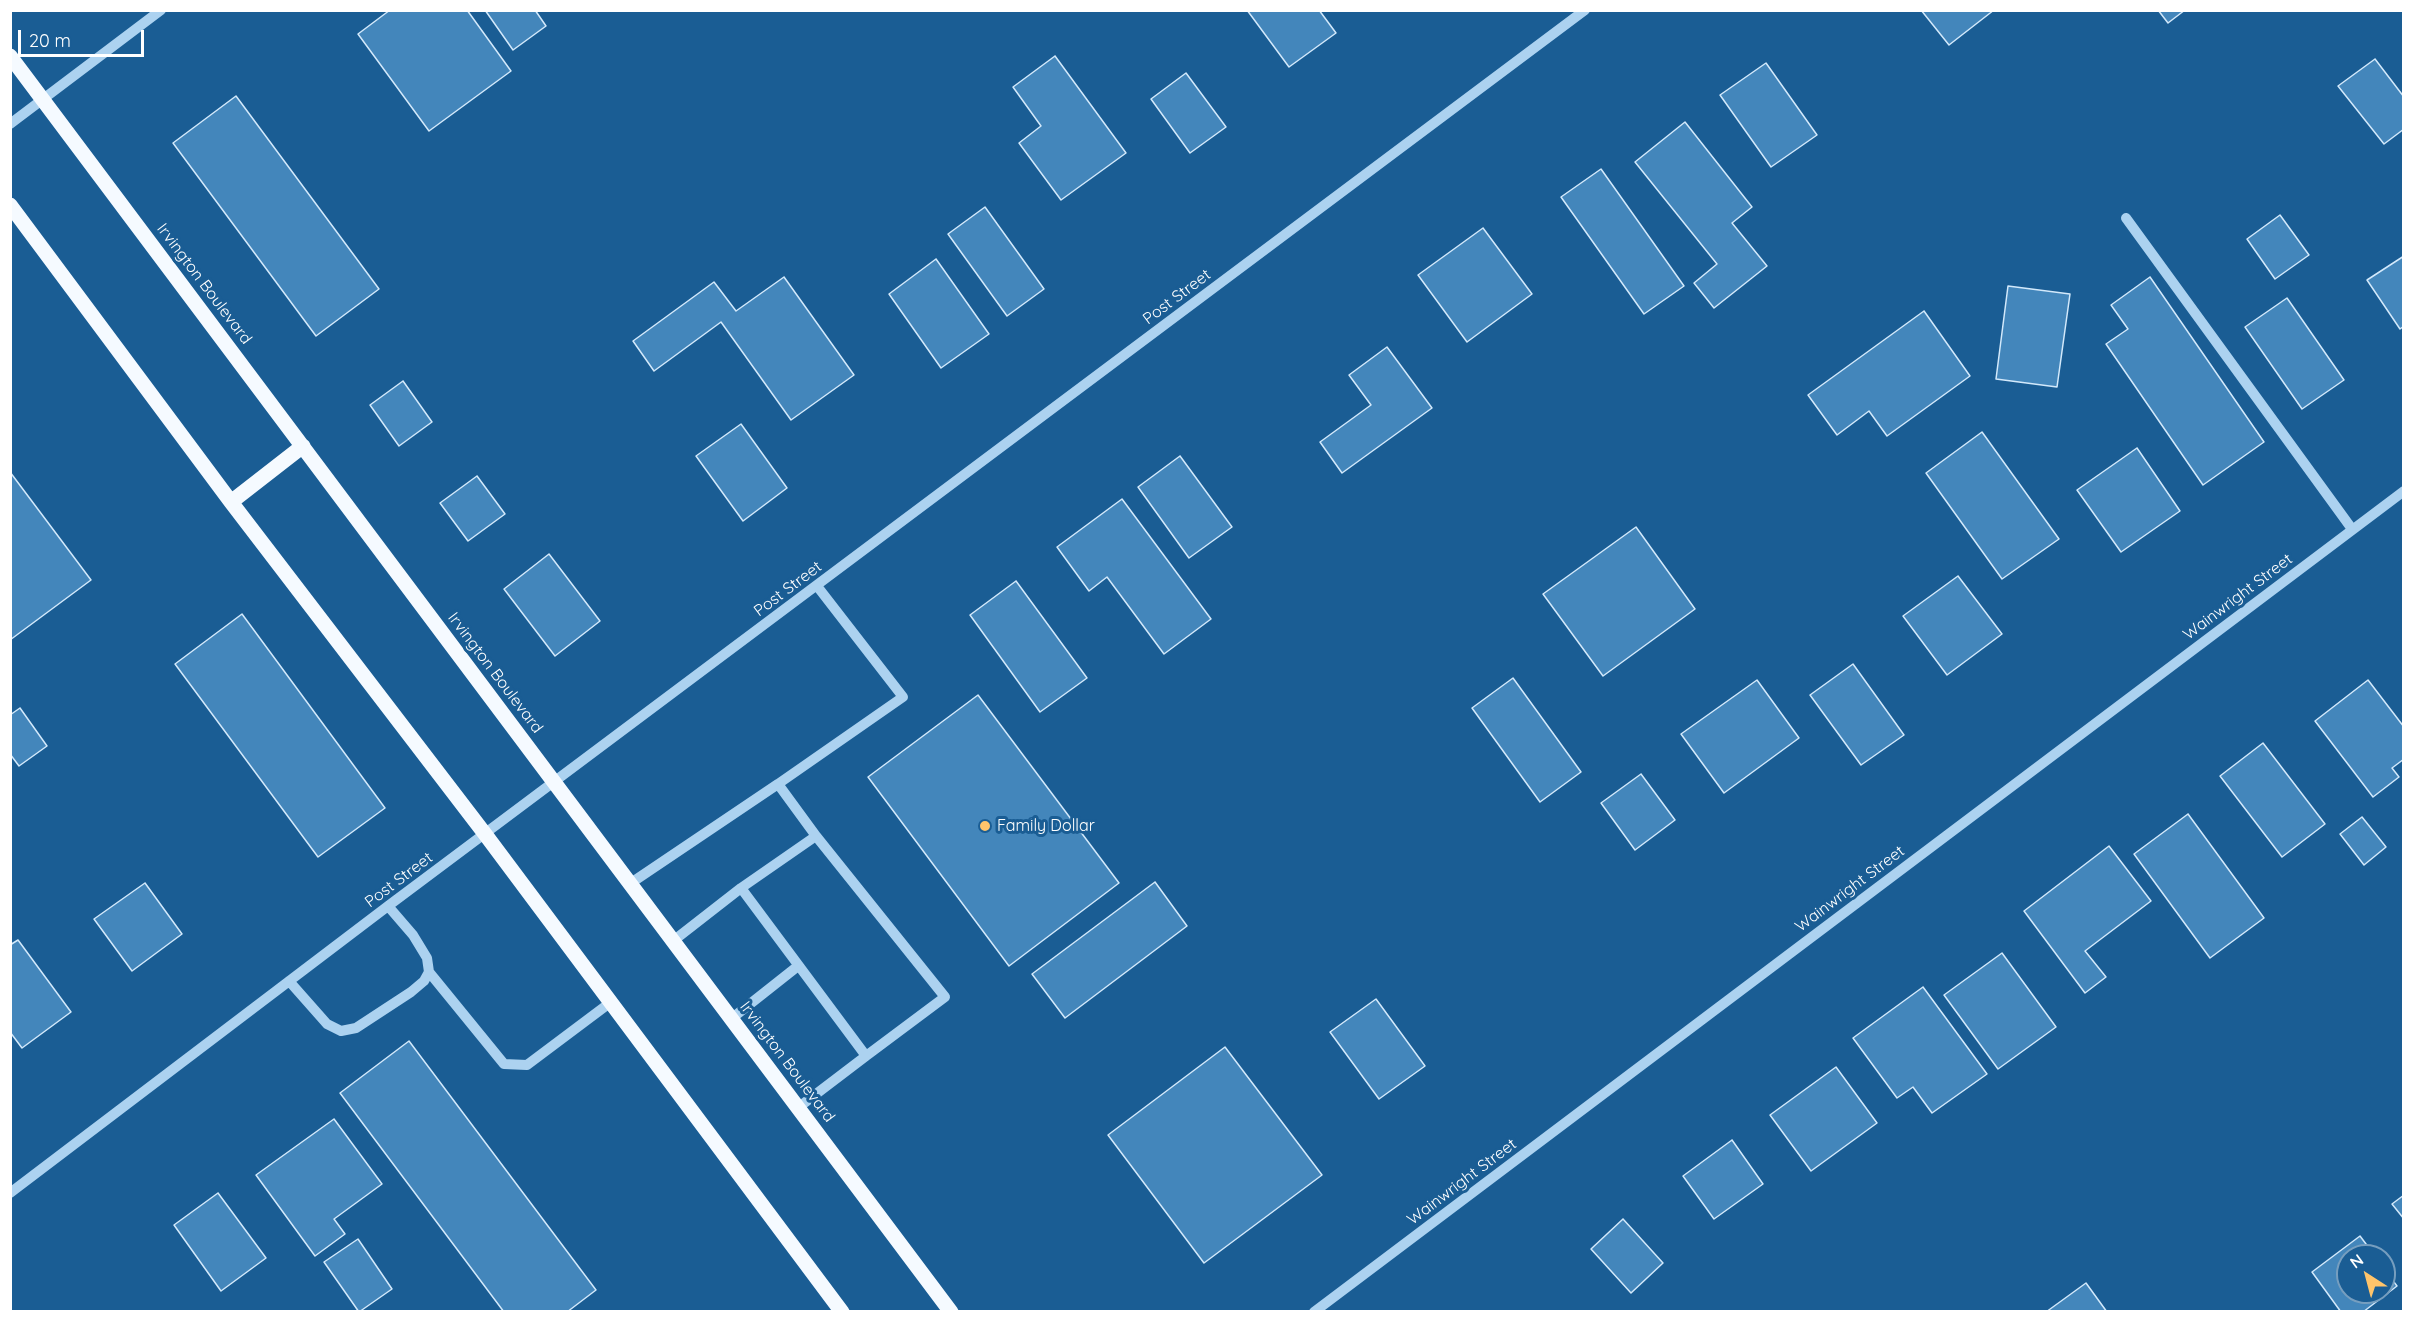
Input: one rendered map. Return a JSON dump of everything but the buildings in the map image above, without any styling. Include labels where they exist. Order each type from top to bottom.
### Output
[{"type":"main road","name":"Irvington Boulevard","points":[[10,56],[951,1311]]},
{"type":"main road","points":[[10,205],[231,502],[485,834],[842,1311]]},
{"type":"main road","points":[[231,502],[303,446]]},
{"type":"street","points":[[10,124],[161,10]]},
{"type":"street","name":"Post Street","points":[[10,1193],[388,906],[1585,10]]},
{"type":"street","points":[[2126,218],[2352,529]]},
{"type":"street","name":"Wainwright Street","points":[[1314,1311],[2403,491]]},
{"type":"street","points":[[631,883],[903,697],[817,586]]},
{"type":"street","points":[[778,784],[816,836],[945,997],[799,1107]]},
{"type":"street","points":[[673,941],[741,888],[816,836]]},
{"type":"street","points":[[741,888],[866,1056]]},
{"type":"street","points":[[388,906],[413,935],[427,958],[429,972],[504,1064],[527,1065],[611,1002]]},
{"type":"street","points":[[731,1018],[798,966]]},
{"type":"street","points":[[289,981],[327,1024],[341,1031],[356,1028],[411,992],[424,981],[429,972]]},
{"type":"place","name":"Family Dollar","points":[[985,826]]}]
